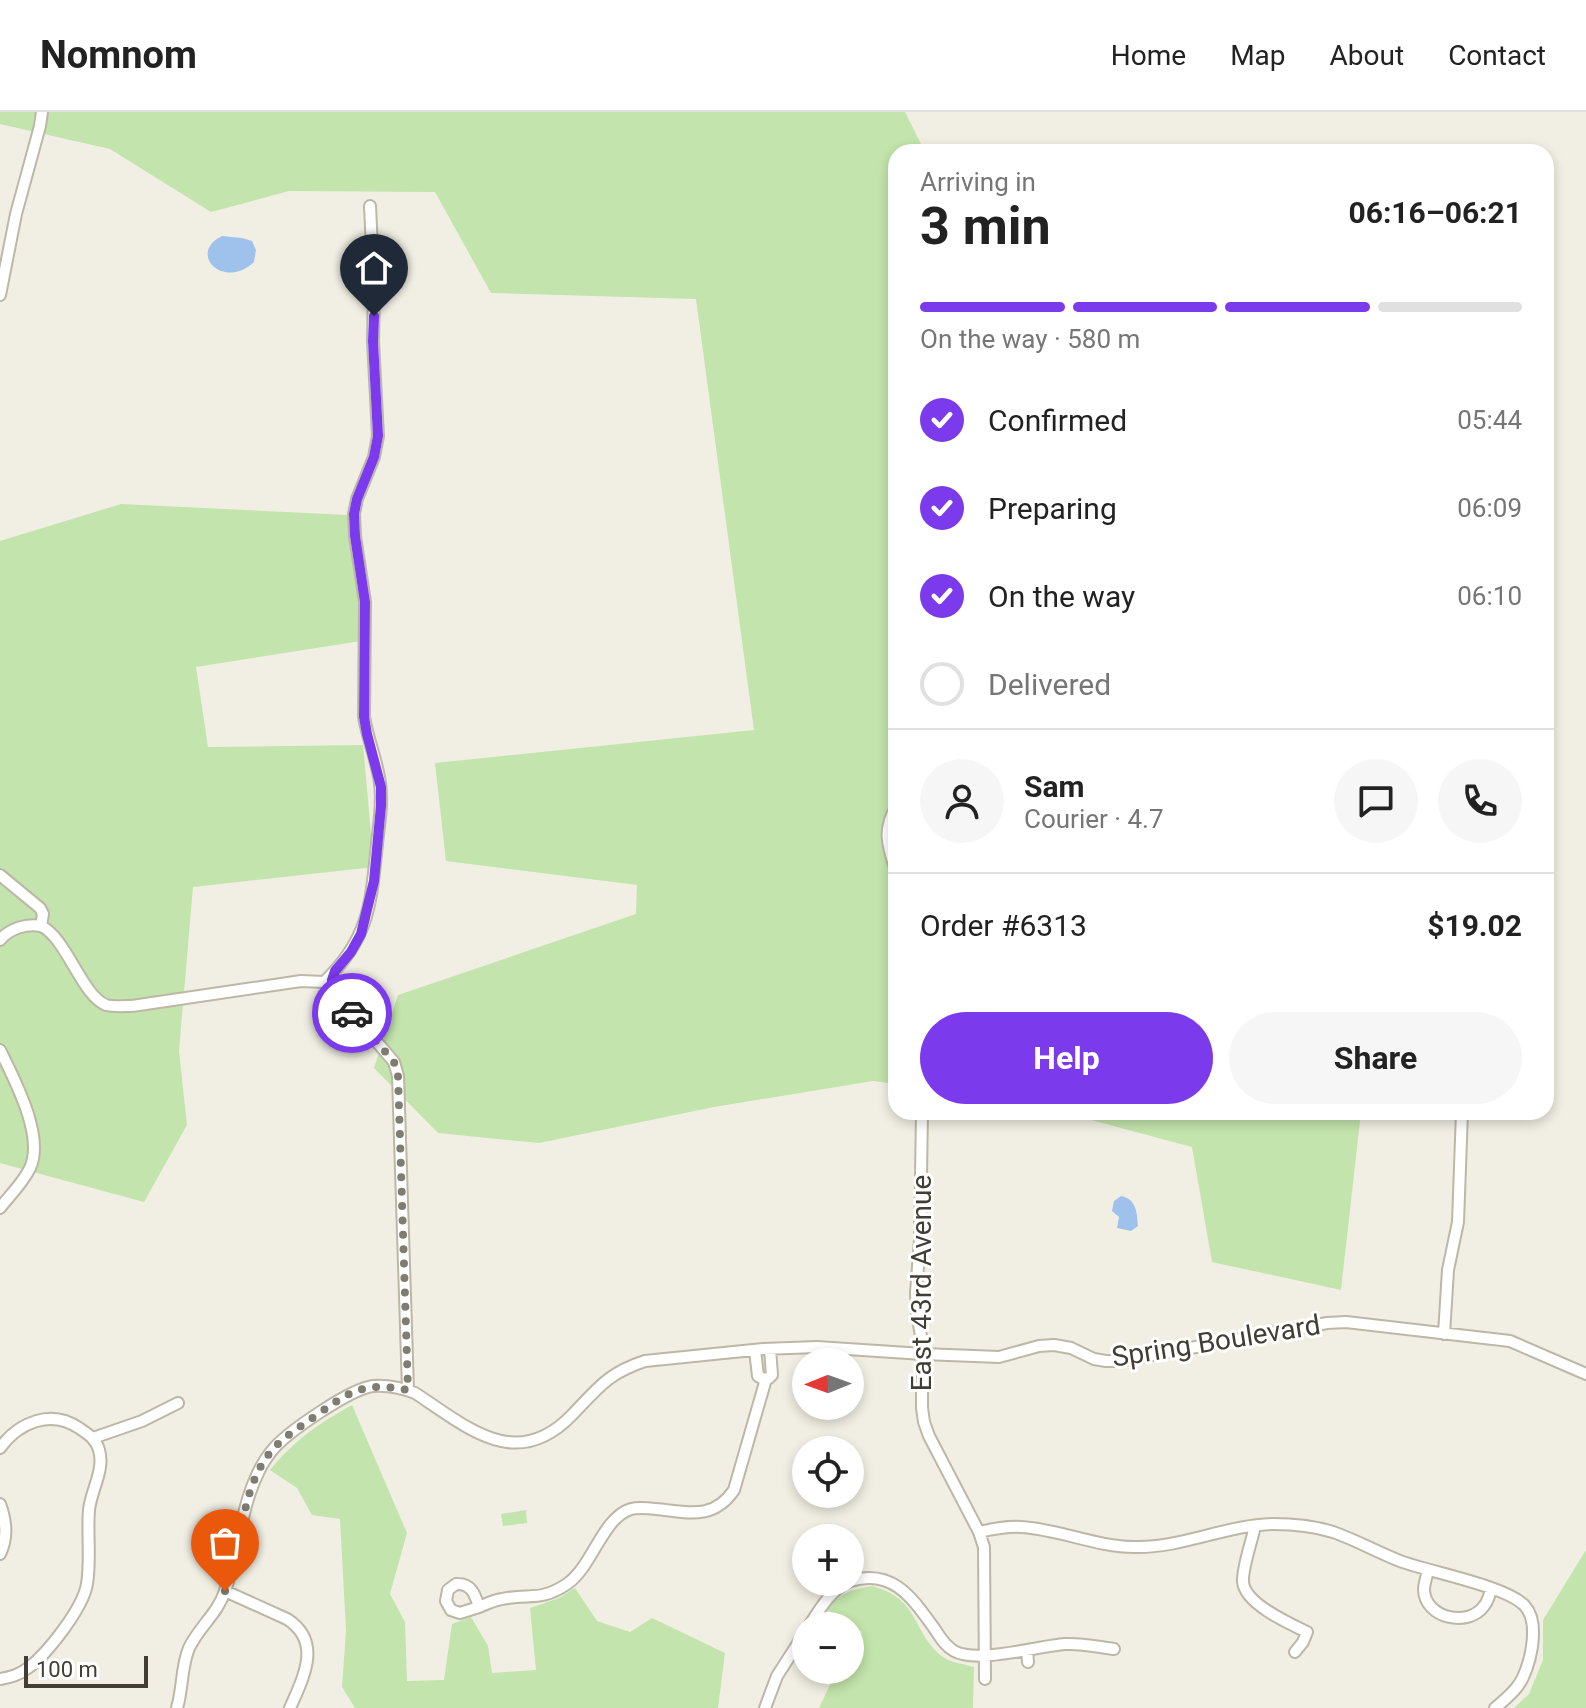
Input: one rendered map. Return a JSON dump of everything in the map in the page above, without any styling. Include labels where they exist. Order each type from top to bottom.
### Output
[{"type":"street","points":[[0,295],[16,214],[42,112]]},
{"type":"street","points":[[324,982],[351,952],[361,934],[374,881],[381,806],[380,779],[364,717],[365,602],[354,514],[378,436],[370,206]]},
{"type":"street","points":[[0,875],[40,908],[43,914],[41,926]]},
{"type":"street","points":[[0,940],[13,929],[41,926],[52,933],[99,1000],[112,1006],[132,1006],[301,981],[324,982],[335,993],[394,1062],[398,1076],[408,1390]]},
{"type":"street","points":[[335,971],[332,980],[335,993]]},
{"type":"street","points":[[0,1050],[23,1100],[35,1146],[32,1165],[0,1208]]},
{"type":"street","name":"East 43rd Avenue","points":[[922,1120],[916,1293],[923,1354],[922,1408],[929,1436],[984,1547],[985,1679]]},
{"type":"street","points":[[1444,1334],[1448,1270],[1458,1222],[1462,1120]]},
{"type":"street","name":"Spring Boulevard","points":[[177,1708],[190,1647],[216,1611],[225,1591],[236,1558],[245,1506],[266,1459],[277,1445],[356,1390],[374,1386],[408,1390],[480,1435],[495,1440],[528,1441],[559,1428],[612,1375],[645,1361],[817,1347],[999,1357],[1054,1345],[1071,1348],[1094,1359],[1119,1361],[1337,1322],[1518,1343],[1586,1374]]},
{"type":"street","points":[[479,1607],[503,1598],[536,1597],[554,1592],[571,1581],[613,1521],[630,1509],[707,1512],[727,1500],[734,1490],[766,1379],[772,1375],[770,1349]]},
{"type":"street","points":[[755,1350],[758,1376],[766,1379]]},
{"type":"street","points":[[93,1438],[142,1421],[178,1403]]},
{"type":"street","points":[[0,1448],[21,1427],[51,1419],[69,1422],[93,1438],[101,1461],[89,1507],[87,1584],[82,1601],[71,1620],[29,1668],[14,1677],[0,1679]]},
{"type":"street","points":[[0,1504],[5,1530],[0,1554]]},
{"type":"street","points":[[979,1532],[1021,1527],[1134,1547],[1172,1544],[1255,1526],[1287,1525],[1323,1530],[1356,1541],[1401,1562],[1491,1588],[1524,1605],[1532,1628],[1529,1660],[1517,1687],[1495,1708]]},
{"type":"street","points":[[1255,1526],[1243,1579],[1245,1589],[1274,1615],[1307,1632],[1295,1652]]},
{"type":"street","points":[[1428,1570],[1424,1591],[1427,1602],[1444,1616],[1468,1617],[1477,1613],[1485,1606],[1491,1588]]},
{"type":"street","points":[[864,1580],[895,1584],[909,1594],[950,1648],[963,1655],[985,1656],[1070,1644],[1114,1649]]},
{"type":"street","points":[[225,1591],[296,1624],[303,1635],[308,1650],[307,1666],[290,1708]]},
{"type":"street","points":[[1027,1650],[1028,1662]]},
{"type":"street","points":[[765,1708],[774,1682],[792,1653]]},
{"type":"green space","points":[[0,112],[905,112],[921,144],[888,144],[888,1083],[873,1081],[714,1107],[539,1143],[438,1133],[374,1068],[398,995],[636,914],[637,885],[446,861],[435,763],[754,730],[696,299],[491,293],[435,192],[289,191],[211,212],[110,149],[0,124]]},
{"type":"green space","points":[[121,504],[348,515],[359,582],[361,641],[196,667],[208,747],[363,745],[374,867],[193,887],[179,1051],[187,1125],[144,1202],[0,1163],[0,541]]},
{"type":"green space","points":[[1091,1120],[1360,1120],[1341,1290],[1212,1262],[1192,1147]]},
{"type":"green space","points":[[352,1405],[407,1533],[390,1594],[405,1622],[407,1681],[444,1680],[452,1624],[471,1617],[488,1646],[492,1673],[536,1670],[530,1608],[559,1598],[575,1588],[597,1621],[630,1632],[652,1618],[725,1653],[718,1708],[355,1708],[342,1687],[346,1631],[340,1519],[312,1515],[297,1488],[270,1470],[308,1433]]},
{"type":"green space","points":[[526,1510],[527,1523],[503,1526],[501,1514]]},
{"type":"green space","points":[[1586,1550],[1586,1708],[1514,1708],[1529,1694],[1543,1660],[1543,1620]]},
{"type":"green space","points":[[872,1586],[899,1599],[943,1657],[974,1667],[973,1708],[819,1708],[830,1684],[864,1684],[864,1612],[831,1612],[826,1609],[841,1596],[864,1596],[864,1588]]},
{"type":"water","points":[[222,236],[252,241],[256,250],[254,262],[231,273],[213,266],[208,251],[212,243]]},
{"type":"water","points":[[1121,1196],[1130,1200],[1136,1212],[1138,1226],[1131,1231],[1117,1228],[1119,1217],[1112,1211],[1114,1201]]},
{"type":"way so far","points":[[225,1591],[236,1558],[245,1506],[257,1475],[277,1445],[356,1390],[374,1386],[408,1390],[398,1076],[394,1062],[352,1013]]},
{"type":"route","points":[[352,1013],[335,993],[332,980],[361,934],[369,906],[381,806],[380,779],[364,717],[365,591],[354,514],[378,436],[374,316]]}]
